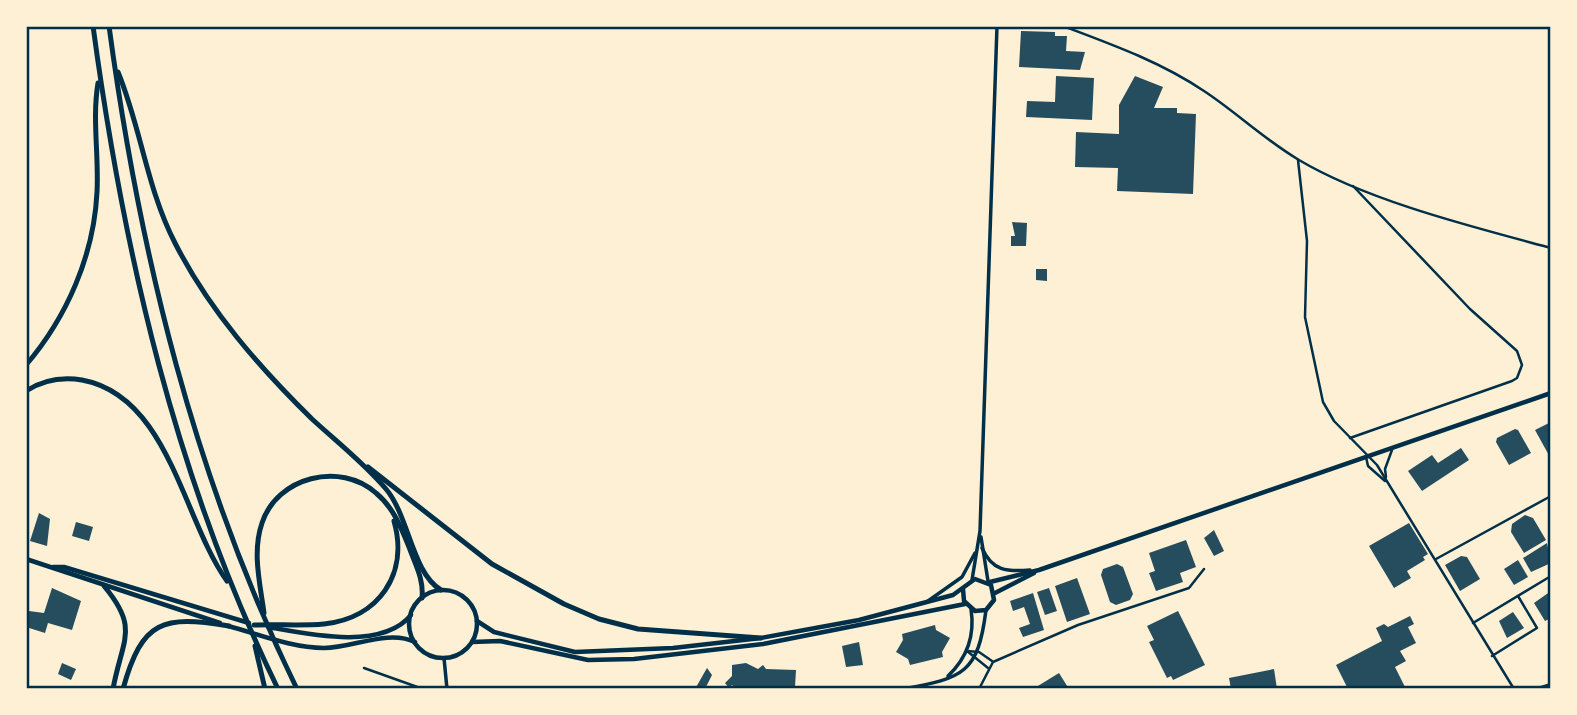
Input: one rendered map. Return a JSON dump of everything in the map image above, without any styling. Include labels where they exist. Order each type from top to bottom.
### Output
[{"type":"highway","points":[[93,26],[99,77],[136,281],[156,361],[183,450],[232,587],[278,689]]},
{"type":"highway","points":[[109,26],[152,277],[172,356],[194,432],[251,590],[297,689]]},
{"type":"highway","points":[[114,63],[129,98],[138,141],[158,204],[176,245],[197,281],[259,363],[391,496],[427,578],[441,590]]},
{"type":"highway","points":[[26,365],[60,316],[87,253],[97,193],[95,102],[99,77]]},
{"type":"highway","points":[[26,391],[50,380],[69,378],[105,388],[133,407],[166,456],[213,561],[232,587]]},
{"type":"highway","points":[[362,464],[492,564],[564,604],[638,629],[761,638]]},
{"type":"highway","points":[[265,623],[257,559],[262,521],[276,499],[295,484],[323,476],[352,479],[377,494],[392,511],[420,575],[422,598]]},
{"type":"highway","points":[[254,625],[326,624],[350,618],[375,604],[389,589],[397,566],[398,539],[392,511]]},
{"type":"highway","points":[[104,586],[120,605],[127,621],[113,689]]},
{"type":"highway","points":[[123,689],[141,644],[162,624],[184,619],[229,626]]},
{"type":"highway","points":[[253,636],[265,689]]},
{"type":"main road","points":[[52,567],[64,567],[254,625],[334,638],[393,629],[411,615],[422,598],[441,590],[465,598],[477,621],[501,634],[588,653],[673,648],[761,638],[859,620],[926,602],[964,589],[972,580],[988,582],[1039,570],[1551,393]]},
{"type":"main road","points":[[26,558],[229,626],[306,647],[336,648],[395,638],[415,642]]},
{"type":"main road","points":[[995,593],[1039,570]]},
{"type":"main road","points":[[964,589],[965,604],[971,609],[986,610],[993,603],[995,593],[988,582]]},
{"type":"main road","points":[[411,615],[410,624],[415,642],[426,653],[444,657],[457,654],[472,642],[500,641],[587,660],[634,659],[763,644],[965,604]]},
{"type":"main road","points":[[472,642],[477,621]]},
{"type":"street","points":[[988,582],[980,531],[997,26]]},
{"type":"street","points":[[1063,26],[1160,65],[1223,103],[1298,160],[1351,184],[1477,229],[1551,248]]},
{"type":"street","points":[[1298,160],[1307,241],[1305,317],[1323,401],[1366,457],[1377,465],[1514,689]]},
{"type":"street","points":[[1350,438],[1512,381],[1517,377],[1522,365],[1517,351],[1470,309],[1351,184]]},
{"type":"street","points":[[1388,483],[1385,469],[1393,448]]},
{"type":"street","points":[[1366,457],[1368,466],[1388,483]]},
{"type":"street","points":[[1436,559],[1551,496]]},
{"type":"street","points":[[972,580],[980,531]]},
{"type":"street","points":[[982,548],[988,560],[997,568],[1011,572],[1039,570]]},
{"type":"street","points":[[926,602],[962,577],[976,551]]},
{"type":"street","points":[[979,689],[993,662],[1079,625],[1189,588],[1203,569]]},
{"type":"street","points":[[1473,623],[1551,576]]},
{"type":"street","points":[[1492,656],[1537,628],[1518,596]]},
{"type":"street","points":[[947,678],[967,651],[972,621],[971,609]]},
{"type":"street","points":[[903,689],[947,678],[961,672],[974,660],[979,652],[986,610]]},
{"type":"street","points":[[967,651],[979,652],[993,662]]},
{"type":"street","points":[[967,651],[974,660],[988,668]]},
{"type":"street","points":[[444,657],[447,689]]},
{"type":"street","points":[[364,668],[423,689]]},
{"type":"street","points":[[1535,689],[1551,684]]},
{"type":"building","points":[[1021,31],[1055,32],[1055,36],[1067,36],[1066,51],[1085,52],[1080,70],[1019,67]]},
{"type":"building","points":[[1056,76],[1094,78],[1092,120],[1026,117],[1027,101],[1055,102]]},
{"type":"building","points":[[1135,76],[1163,87],[1154,108],[1177,108],[1177,113],[1196,114],[1193,194],[1117,191],[1118,168],[1075,167],[1076,132],[1119,134],[1119,105]]},
{"type":"building","points":[[1012,222],[1027,223],[1026,246],[1011,246],[1011,236],[1015,236]]},
{"type":"building","points":[[1036,269],[1047,269],[1047,281],[1036,280]]},
{"type":"building","points":[[1551,422],[1551,459],[1535,430]]},
{"type":"building","points":[[1515,429],[1531,453],[1509,465],[1496,442],[1497,438]]},
{"type":"building","points":[[1461,448],[1469,460],[1422,491],[1408,471],[1432,455],[1438,463]]},
{"type":"building","points":[[39,513],[50,519],[47,546],[30,541]]},
{"type":"building","points":[[1525,515],[1533,518],[1546,540],[1524,553],[1511,532],[1512,524]]},
{"type":"building","points":[[76,522],[93,527],[89,541],[72,536]]},
{"type":"building","points":[[1409,523],[1428,554],[1423,557],[1425,560],[1407,571],[1411,578],[1394,588],[1369,546]]},
{"type":"building","points":[[1214,530],[1224,551],[1214,556],[1204,538]]},
{"type":"building","points":[[1186,540],[1196,567],[1180,573],[1183,582],[1156,591],[1149,573],[1155,571],[1149,553]]},
{"type":"building","points":[[1547,543],[1551,563],[1531,572],[1523,558]]},
{"type":"building","points":[[1461,556],[1467,557],[1480,579],[1460,591],[1445,565]]},
{"type":"building","points":[[1518,560],[1528,577],[1514,585],[1504,569]]},
{"type":"building","points":[[1117,564],[1123,567],[1133,594],[1130,600],[1116,605],[1110,602],[1101,575],[1103,569]]},
{"type":"building","points":[[1077,578],[1090,614],[1067,622],[1055,586]]},
{"type":"building","points":[[52,588],[81,601],[72,630],[48,623],[45,633],[26,627],[29,611],[44,613]]},
{"type":"building","points":[[1049,588],[1057,611],[1045,615],[1037,592]]},
{"type":"building","points":[[1551,591],[1551,618],[1545,621],[1534,603]]},
{"type":"building","points":[[1033,593],[1044,630],[1023,637],[1019,628],[1030,624],[1024,607],[1013,611],[1010,601]]},
{"type":"building","points":[[1178,611],[1205,665],[1173,680],[1171,676],[1167,678],[1149,642],[1154,640],[1147,626]]},
{"type":"building","points":[[1513,612],[1524,628],[1507,638],[1499,621]]},
{"type":"building","points":[[1410,616],[1414,624],[1408,627],[1416,643],[1400,651],[1406,661],[1395,667],[1406,689],[1348,689],[1336,665],[1382,641],[1376,628],[1384,624],[1388,627]]},
{"type":"building","points":[[935,625],[936,630],[950,638],[942,652],[943,657],[910,665],[908,659],[896,652],[903,640],[902,634]]},
{"type":"building","points":[[859,642],[863,665],[846,667],[842,646]]},
{"type":"building","points":[[62,663],[76,669],[71,680],[58,674]]},
{"type":"building","points":[[746,663],[758,669],[763,665],[766,669],[796,670],[795,687],[736,689],[732,685],[729,688],[725,683],[732,676],[732,665]]},
{"type":"building","points":[[707,668],[712,675],[705,689],[695,689]]},
{"type":"building","points":[[1274,669],[1277,689],[1231,689],[1229,678]]},
{"type":"building","points":[[1059,673],[1069,689],[1033,689]]},
{"type":"tram line","points":[[1542,689],[1551,686]]}]
